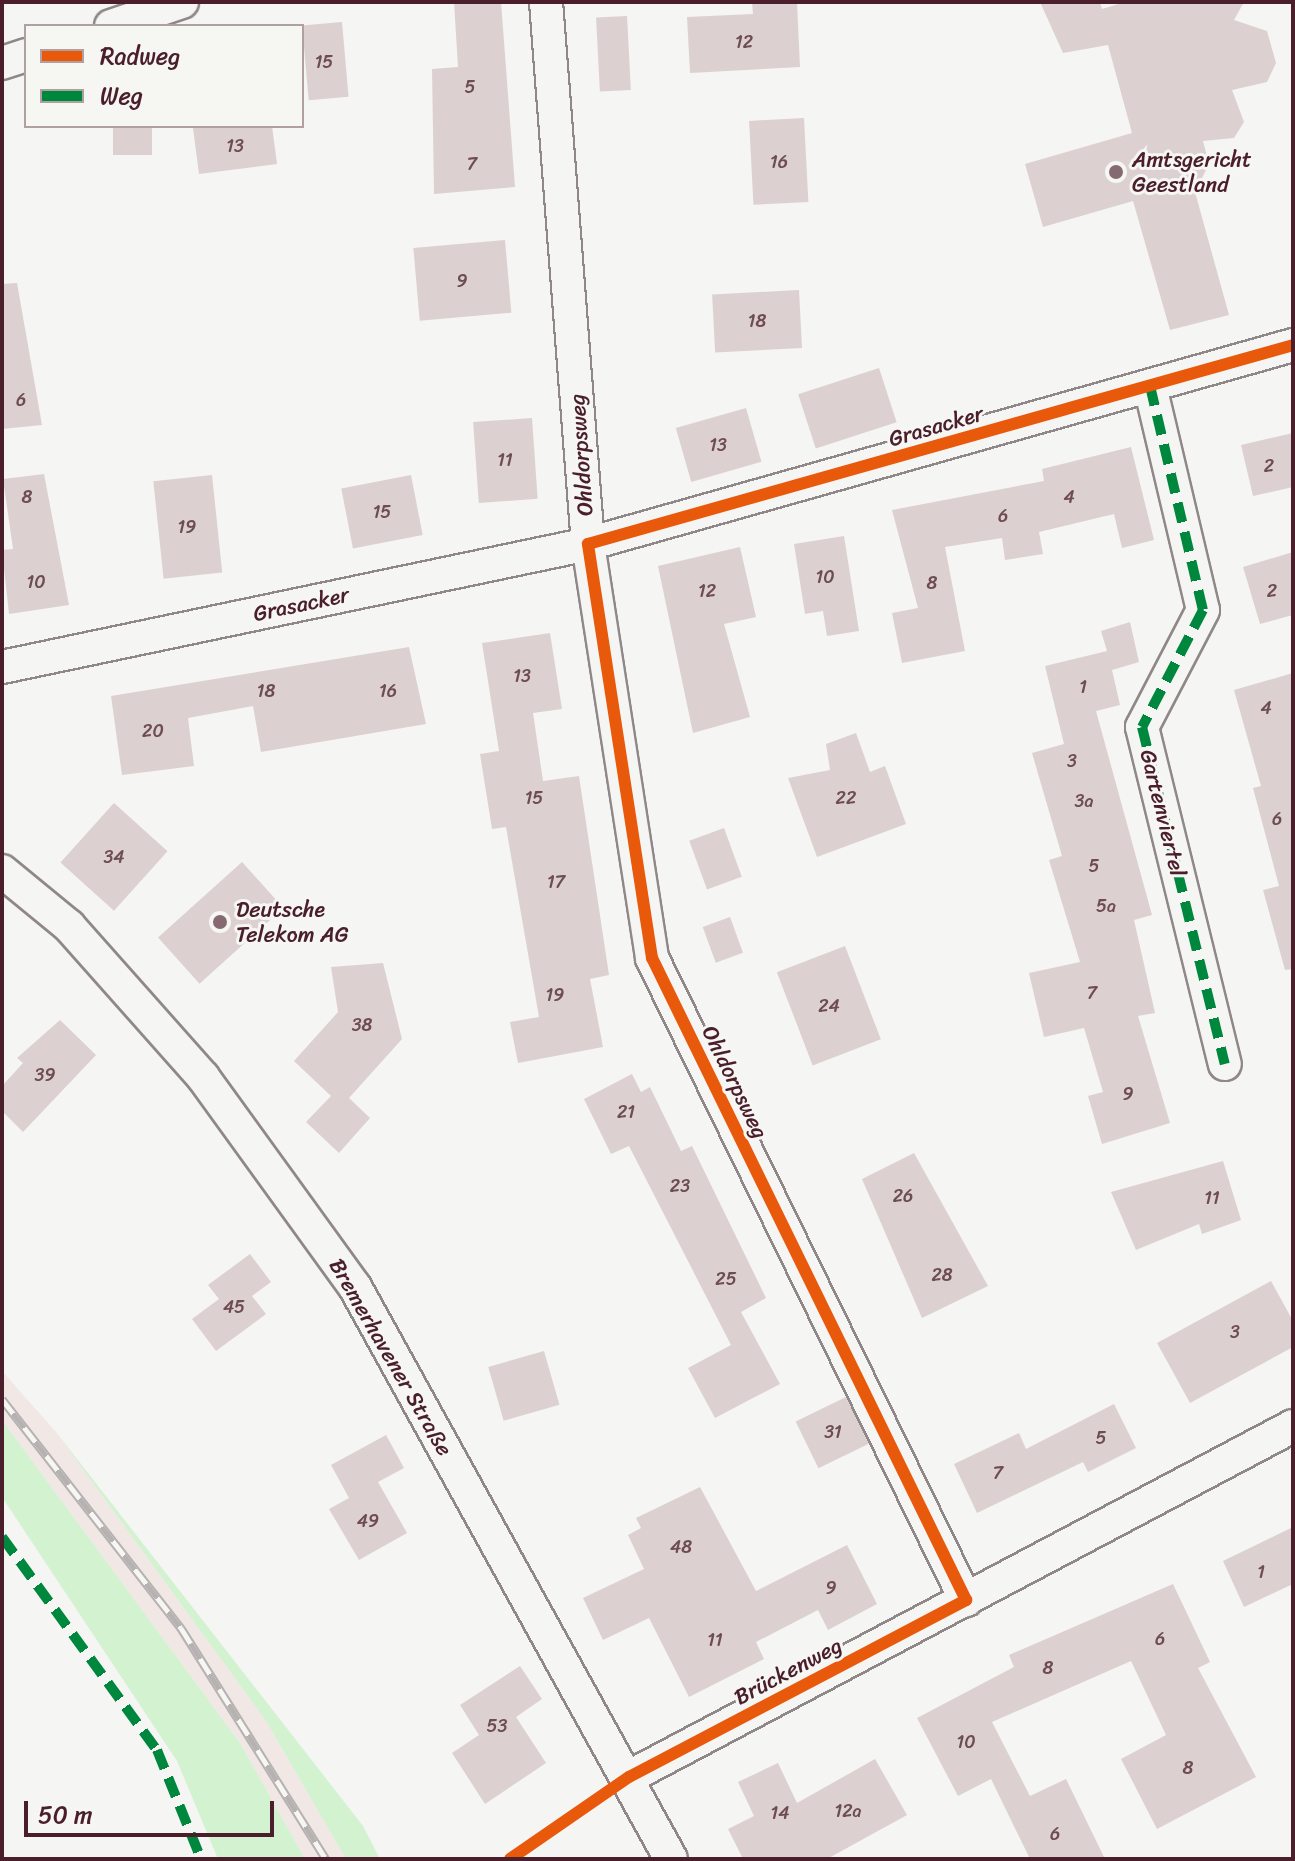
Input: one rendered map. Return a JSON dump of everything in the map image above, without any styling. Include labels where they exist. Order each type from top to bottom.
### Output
[{"type":"street","points":[[117,24],[182,2]]},
{"type":"street","name":"Ohldorpsweg","points":[[546,2],[588,544],[652,958],[966,1600]]},
{"type":"street","points":[[2,63],[24,56]]},
{"type":"street","name":"Grasacker","points":[[2,667],[588,544],[1293,345]]},
{"type":"street","name":"Gartenviertel","points":[[1150,386],[1203,610],[1142,727],[1225,1064]]},
{"type":"street","name":"Bremerhavener Straße","points":[[2,871],[69,926],[203,1077],[355,1287],[629,1777],[671,1859]]},
{"type":"street","name":"Brückenweg","points":[[629,1777],[1293,1426]]},
{"type":"shaded area","points":[[2,1371],[56,1432],[266,1721],[346,1859],[305,1859],[240,1743],[2,1420]]},
{"type":"green space","points":[[2,1420],[240,1743],[305,1859],[218,1859],[177,1761],[2,1497]]},
{"type":"green space","points":[[56,1432],[363,1826],[380,1859],[346,1859],[266,1721]]},
{"type":"building","points":[[454,2],[501,2],[515,187],[434,194],[432,69],[458,67]]},
{"type":"building","points":[[752,2],[797,2],[800,67],[690,73],[687,17],[753,14]]},
{"type":"building","name":"Amtsgericht Geestland","points":[[1040,2],[1100,2],[1102,9],[1125,2],[1244,2],[1234,20],[1267,31],[1276,63],[1267,82],[1232,90],[1244,122],[1234,138],[1203,141],[1209,164],[1195,192],[1229,315],[1170,330],[1133,201],[1043,227],[1025,164],[1132,133],[1108,45],[1063,53]]},
{"type":"building","points":[[627,16],[631,90],[600,92],[596,18]]},
{"type":"building","points":[[342,22],[349,97],[309,100],[304,25]]},
{"type":"building","points":[[804,118],[808,202],[753,205],[749,121]]},
{"type":"building","points":[[113,128],[152,128],[152,155],[113,155]]},
{"type":"building","points":[[193,128],[272,128],[277,164],[199,174]]},
{"type":"building","points":[[505,240],[511,313],[420,321],[413,248]]},
{"type":"building","points":[[17,283],[42,425],[2,429],[2,284]]},
{"type":"building","points":[[799,290],[802,348],[715,352],[712,295]]},
{"type":"building","points":[[879,368],[897,422],[816,448],[798,394]]},
{"type":"building","points":[[746,408],[761,462],[691,482],[676,428]]},
{"type":"building","points":[[532,418],[538,499],[479,503],[473,422]]},
{"type":"building","points":[[1293,433],[1293,487],[1253,496],[1241,445]]},
{"type":"building","points":[[1131,447],[1154,540],[1122,548],[1114,514],[1039,532],[1043,554],[1005,560],[1002,538],[945,547],[965,651],[902,663],[892,613],[918,608],[892,510],[1044,481],[1042,469]]},
{"type":"building","points":[[44,474],[69,605],[9,614],[2,550],[13,549],[3,479]]},
{"type":"building","points":[[212,475],[222,572],[164,579],[153,481]]},
{"type":"building","points":[[411,475],[423,535],[353,548],[341,489]]},
{"type":"building","points":[[844,536],[859,631],[827,636],[823,611],[805,614],[794,544]]},
{"type":"building","points":[[740,547],[756,617],[724,624],[750,717],[693,733],[658,566]]},
{"type":"building","points":[[1293,552],[1293,615],[1260,624],[1243,567]]},
{"type":"building","points":[[1130,622],[1139,662],[1112,670],[1120,705],[1096,711],[1152,915],[1134,920],[1155,1013],[1138,1016],[1170,1123],[1102,1144],[1088,1096],[1103,1092],[1084,1028],[1044,1037],[1029,973],[1080,962],[1049,860],[1062,856],[1032,753],[1064,744],[1045,666],[1107,651],[1101,631]]},
{"type":"building","points":[[550,633],[562,709],[533,713],[543,781],[579,776],[609,975],[590,979],[603,1047],[518,1063],[510,1022],[539,1017],[506,827],[492,829],[480,754],[499,751],[482,643]]},
{"type":"building","points":[[409,647],[426,724],[261,752],[253,706],[188,718],[194,766],[122,775],[111,696]]},
{"type":"building","points":[[1293,673],[1293,969],[1285,970],[1263,890],[1279,886],[1253,788],[1261,786],[1234,690]]},
{"type":"building","points":[[856,733],[870,772],[885,766],[906,824],[817,857],[788,778],[830,770],[826,744]]},
{"type":"building","points":[[114,803],[168,851],[114,911],[60,862]]},
{"type":"building","points":[[724,828],[742,877],[707,890],[689,841]]},
{"type":"building","name":"Deutsche Telekom AG","points":[[242,862],[283,908],[200,984],[158,938]]},
{"type":"building","points":[[730,917],[743,953],[716,963],[703,927]]},
{"type":"building","points":[[845,946],[881,1039],[813,1066],[777,972]]},
{"type":"building","points":[[383,963],[402,1039],[349,1098],[370,1118],[339,1153],[306,1122],[331,1096],[294,1061],[338,1012],[331,967]]},
{"type":"building","points":[[60,1020],[96,1055],[23,1132],[2,1111],[2,1086],[23,1063],[17,1058]]},
{"type":"building","points":[[632,1074],[641,1092],[650,1087],[681,1151],[692,1146],[766,1298],[741,1312],[780,1384],[715,1418],[688,1368],[731,1345],[629,1146],[611,1154],[584,1099]]},
{"type":"building","points":[[914,1153],[988,1286],[922,1318],[862,1179]]},
{"type":"building","points":[[1223,1161],[1241,1220],[1202,1234],[1199,1224],[1136,1250],[1111,1192]]},
{"type":"building","points":[[250,1254],[271,1282],[252,1296],[266,1314],[216,1351],[192,1319],[219,1299],[208,1285]]},
{"type":"building","points":[[1271,1281],[1293,1321],[1293,1347],[1190,1403],[1157,1343]]},
{"type":"building","points":[[544,1351],[559,1405],[504,1421],[488,1367]]},
{"type":"building","points":[[846,1397],[869,1444],[818,1468],[796,1422]]},
{"type":"building","points":[[1114,1404],[1136,1448],[1088,1472],[1083,1462],[977,1513],[954,1464],[1019,1433],[1026,1449]]},
{"type":"building","points":[[386,1435],[404,1468],[378,1482],[407,1533],[359,1560],[329,1509],[349,1498],[331,1465]]},
{"type":"building","points":[[700,1487],[756,1591],[847,1545],[877,1604],[828,1630],[818,1610],[756,1642],[764,1659],[689,1697],[649,1618],[603,1640],[583,1598],[644,1569],[628,1535],[641,1528],[636,1518]]},
{"type":"building","points":[[1293,1527],[1293,1584],[1244,1607],[1223,1561]]},
{"type":"building","points":[[1173,1584],[1210,1662],[1198,1668],[1256,1777],[1157,1829],[1121,1759],[1166,1735],[1131,1661],[992,1722],[1030,1796],[1066,1779],[1105,1859],[1030,1859],[991,1779],[958,1796],[917,1718],[1014,1667],[1009,1655]]},
{"type":"building","points":[[520,1666],[542,1699],[516,1717],[546,1763],[485,1804],[452,1753],[479,1735],[460,1705]]},
{"type":"building","points":[[875,1759],[907,1815],[827,1859],[743,1859],[728,1829],[754,1816],[738,1782],[778,1763],[797,1803]]},
{"type":"railway","points":[[2,1399],[181,1628],[326,1859]]},
{"type":"marked path","points":[[1150,386],[1203,610],[1142,727],[1225,1064]]},
{"type":"marked path","points":[[2,1537],[157,1750],[201,1859]]},
{"type":"cycle path","points":[[510,1859],[629,1777],[966,1600],[652,958],[588,544],[1293,345]]},
{"type":"place","name":"Amtsgericht Geestland","points":[[1116,172]]},
{"type":"place","name":"Deutsche Telekom AG","points":[[220,922]]}]
